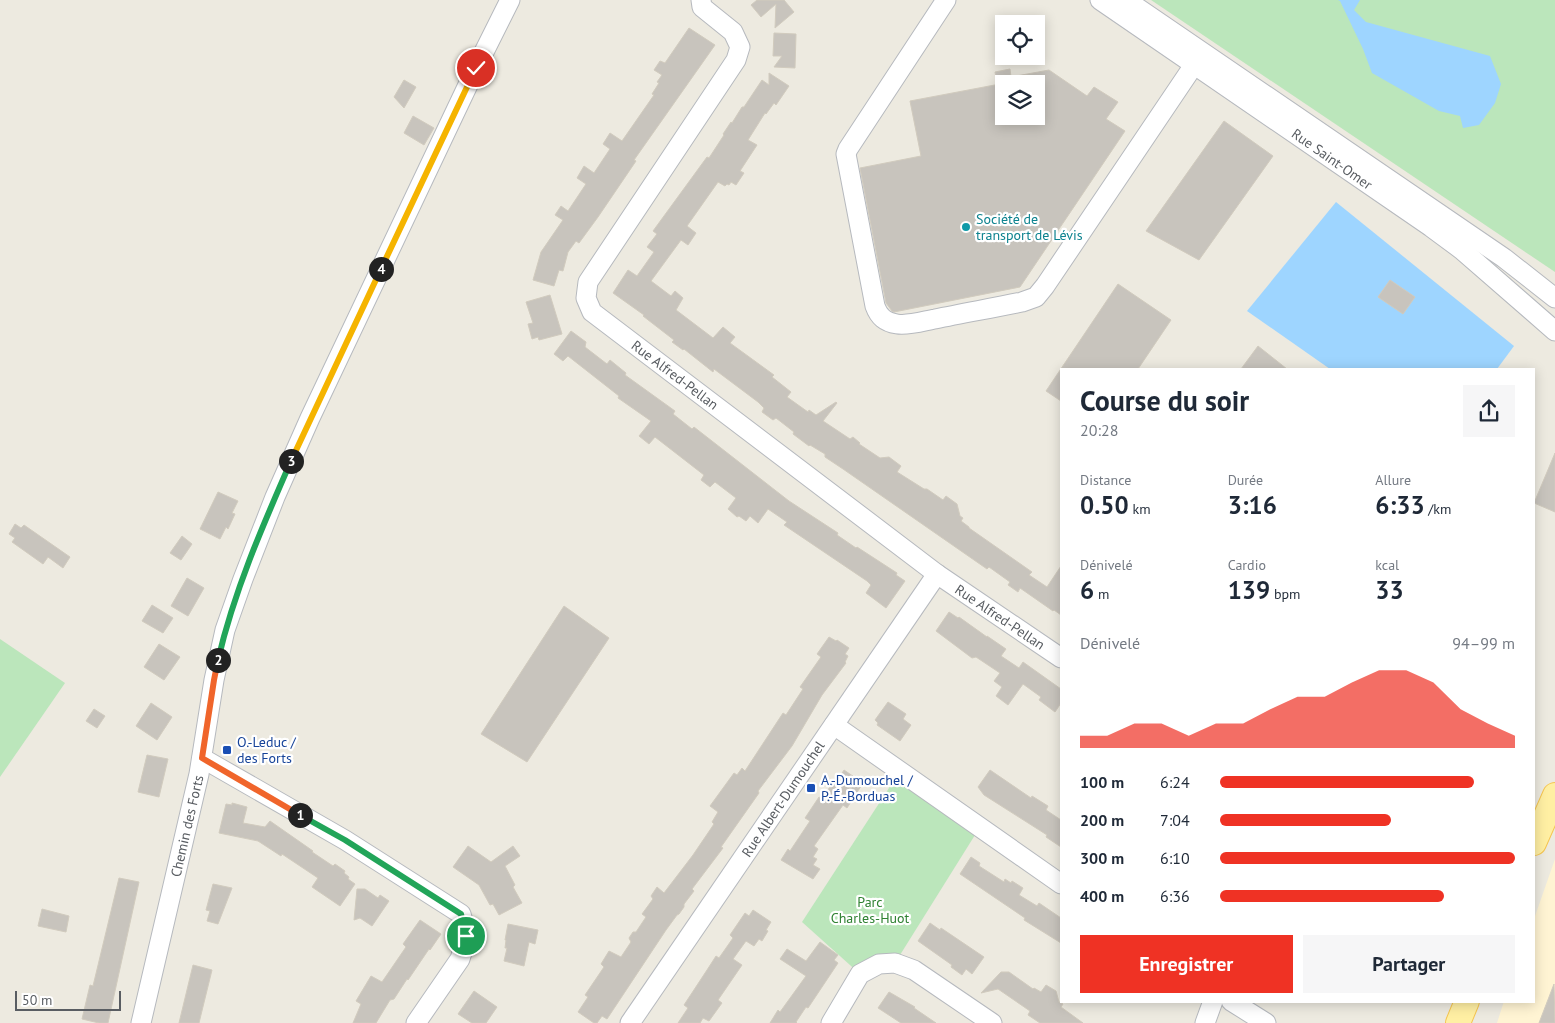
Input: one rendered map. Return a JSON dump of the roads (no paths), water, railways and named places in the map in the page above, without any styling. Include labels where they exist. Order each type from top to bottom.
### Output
[{"type":"main road","points":[[1535,841],[1554,798]]},
{"type":"main road","points":[[1458,1023],[1466,1003]]},
{"type":"street","name":"Chemin des Forts","points":[[141,1023],[180,861],[202,758],[214,680],[225,630],[275,497],[327,382],[510,0]]},
{"type":"street","name":"Rue Alfred-Pellan","points":[[701,0],[702,7],[732,32],[740,47],[736,60],[588,282],[586,298],[592,312],[937,574],[1060,657]]},
{"type":"street","points":[[946,0],[848,148],[846,154],[875,306],[878,315],[894,324],[919,322],[1022,302],[1036,297],[1194,65]]},
{"type":"street","name":"Rue Saint-Omer","points":[[1100,0],[1431,227],[1462,250],[1555,330]]},
{"type":"street","name":"Rue Saint-Omer","points":[[1126,0],[1496,253],[1555,298]]},
{"type":"street","name":"Rue Albert-Dumouchel","points":[[630,1023],[937,574]]},
{"type":"street","points":[[834,726],[1060,883]]},
{"type":"street","points":[[202,758],[345,840],[461,914],[466,936],[460,958],[418,1022]]},
{"type":"street","points":[[831,1023],[860,974],[879,964],[895,963],[914,970],[992,1023]]},
{"type":"street","points":[[1205,1023],[1213,1003]]},
{"type":"street","points":[[1234,1003],[1266,1023]]},
{"type":"water","points":[[1338,0],[1360,0],[1354,10],[1366,22],[1490,56],[1501,84],[1495,103],[1479,125],[1463,128],[1460,116],[1439,111],[1372,73],[1363,49]]},
{"type":"water","points":[[1336,202],[1514,346],[1498,368],[1329,368],[1247,311]]},
{"type":"place","name":"Société de transport de Lévis","points":[[966,227]]},
{"type":"place","name":"O.-Leduc / des Forts","points":[[227,750]]},
{"type":"place","name":"A.-Dumouchel / P.-É.-Borduas","points":[[811,788]]},
{"type":"park label","name":"Parc Charles-Huot","points":[[870,910]]}]
